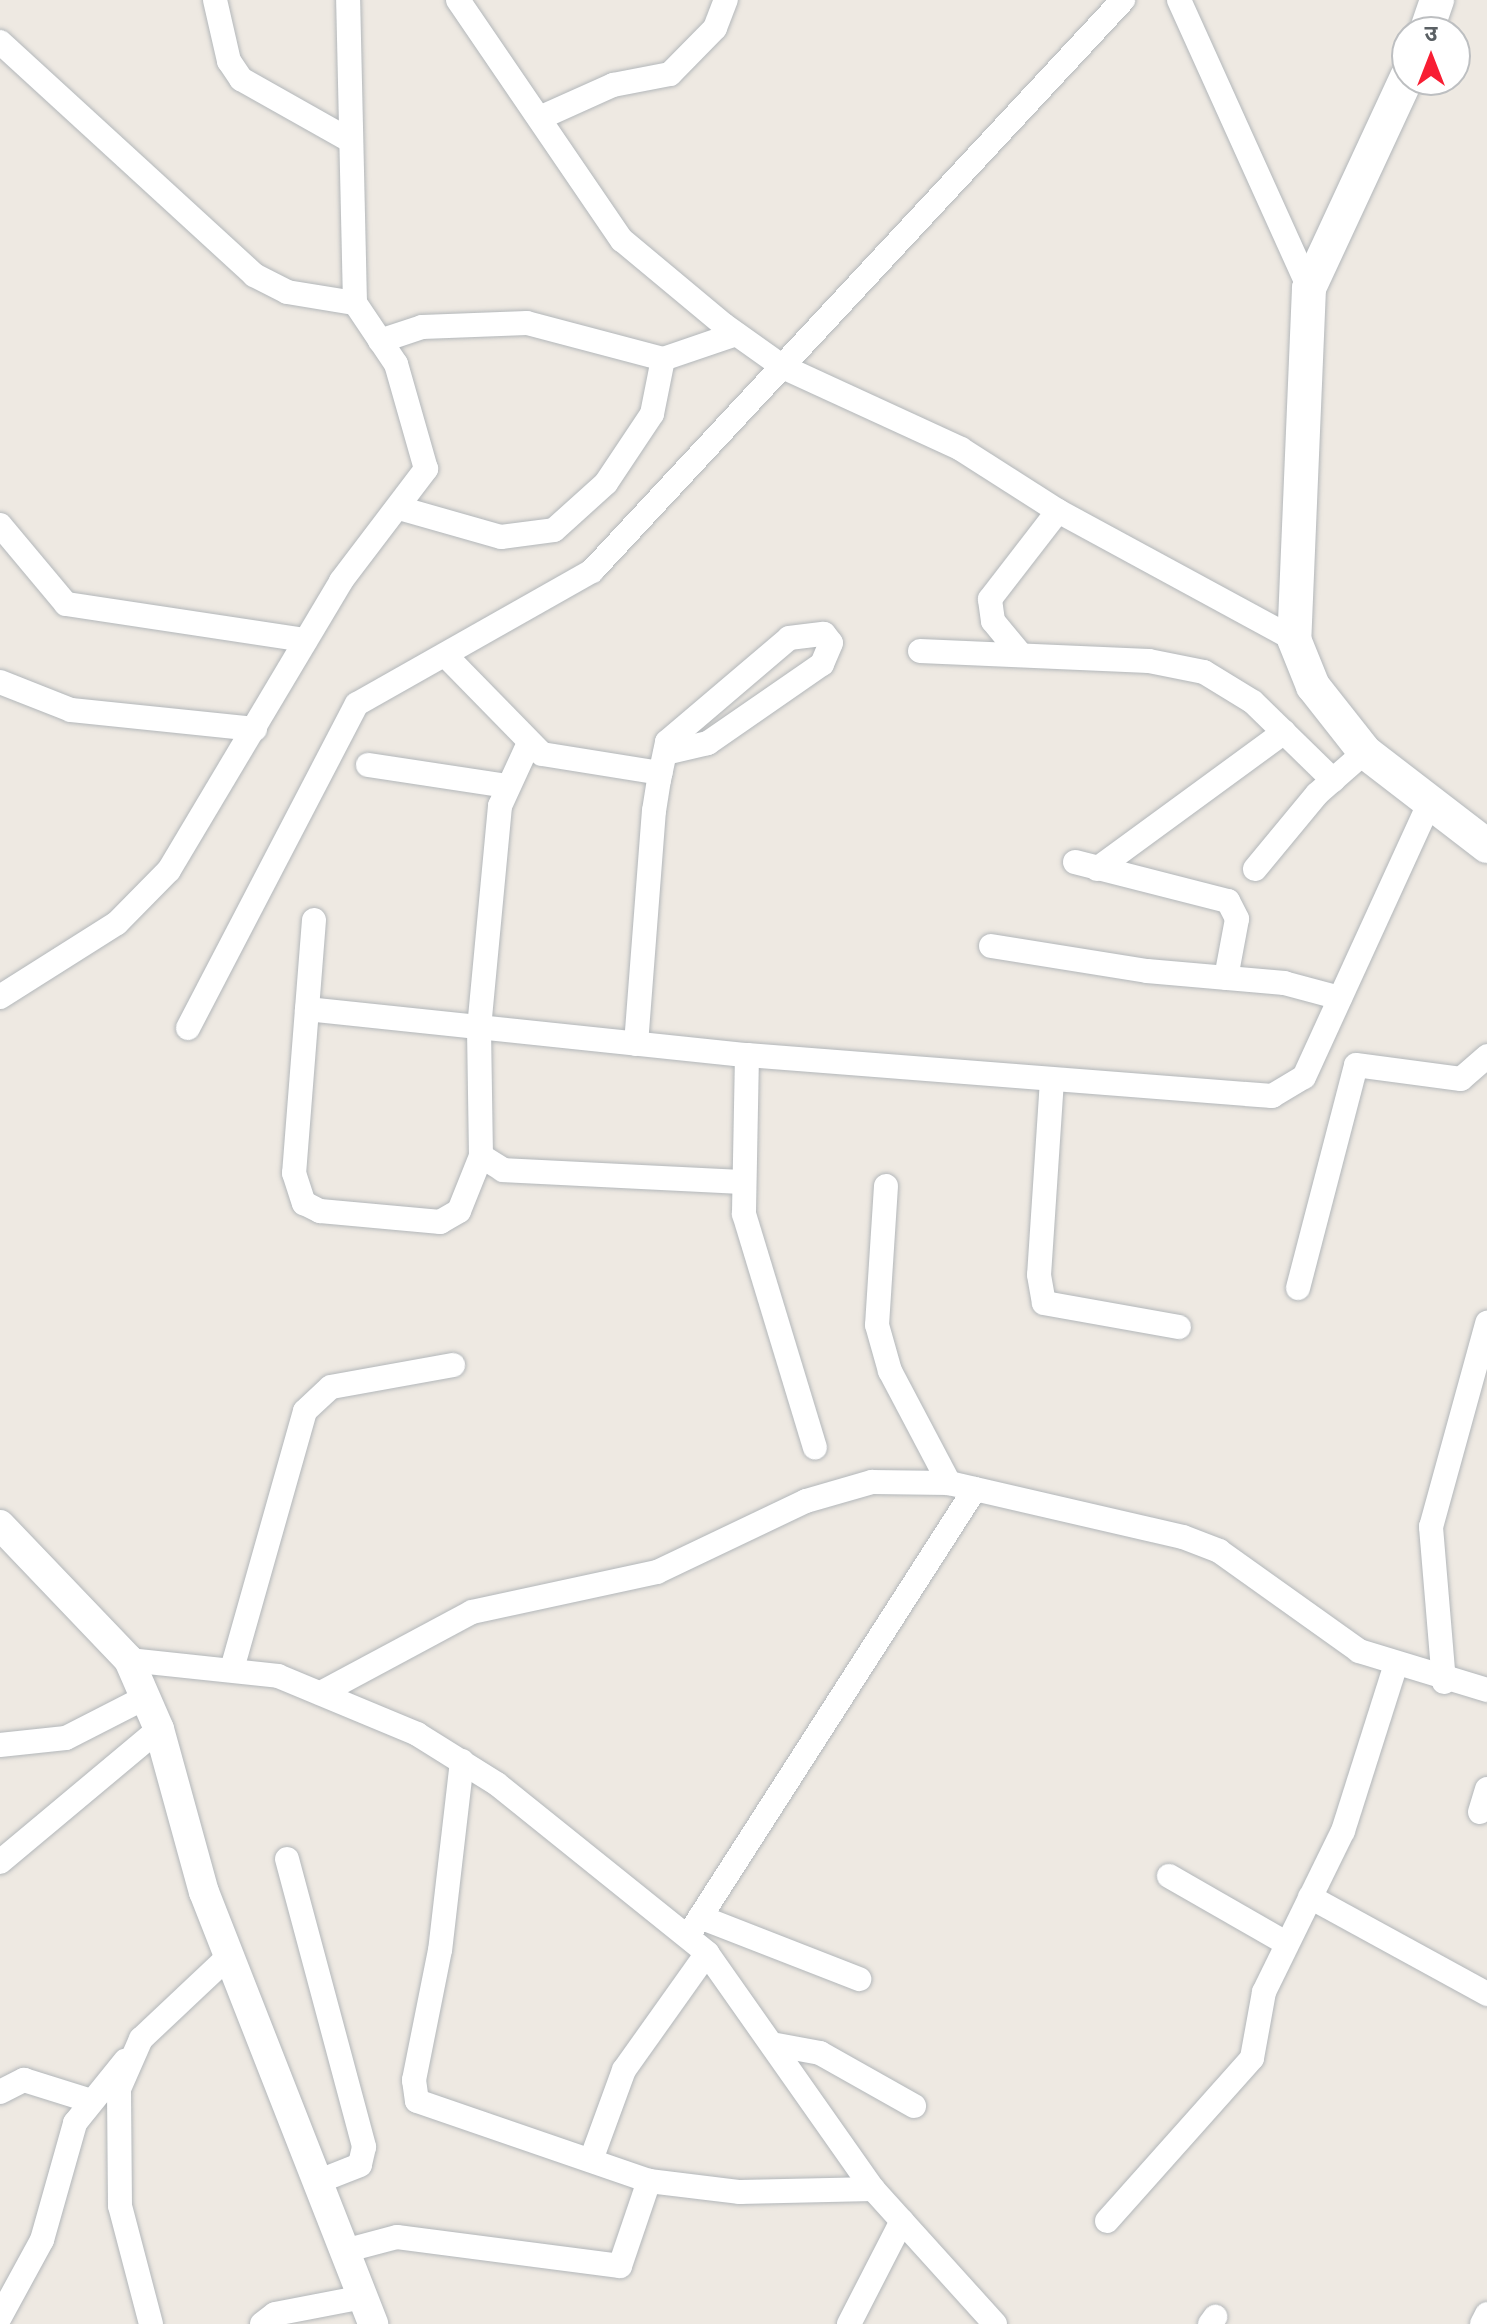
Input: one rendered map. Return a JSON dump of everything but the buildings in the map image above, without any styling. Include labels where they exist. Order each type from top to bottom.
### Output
[{"type":"main road","points":[[1398,96],[1309,288],[1294,639],[1313,686],[1365,752],[1487,846]]},
{"type":"street","points":[[215,0],[229,61],[241,79],[351,141]]},
{"type":"street","points":[[0,997],[140,905],[255,729],[305,640],[426,469],[396,364],[355,303],[348,0]]},
{"type":"street","points":[[458,0],[544,116],[622,240],[736,334],[783,367],[961,449],[1058,511],[1294,639]]},
{"type":"street","points":[[544,116],[613,85],[670,74],[715,28],[726,0]]},
{"type":"street","points":[[188,1028],[357,704],[372,690],[448,658],[592,571],[1123,0]]},
{"type":"street","points":[[1179,0],[1309,288]]},
{"type":"street","points":[[0,42],[254,275],[287,292],[355,303]]},
{"type":"street","points":[[380,341],[422,327],[527,323],[663,359],[736,334]]},
{"type":"street","points":[[399,508],[501,537],[554,530],[606,483],[652,414],[663,359]]},
{"type":"street","points":[[1021,655],[993,621],[990,599],[1058,511]]},
{"type":"street","points":[[0,525],[48,591],[75,607],[305,640]]},
{"type":"street","points":[[448,658],[528,745],[542,754],[663,763],[708,743],[822,664],[831,643],[811,631],[789,638],[682,723],[663,763],[636,1044]]},
{"type":"street","points":[[920,651],[1160,662],[1204,672],[1236,687],[1333,780]]},
{"type":"street","points":[[0,682],[71,710],[255,729]]},
{"type":"street","points":[[1226,978],[1237,919],[1228,901],[1086,865],[1284,732]]},
{"type":"street","points":[[314,920],[294,1173],[304,1203],[320,1211],[440,1222],[459,1211],[481,1156],[479,1029],[507,786],[528,745]]},
{"type":"street","points":[[1255,869],[1333,780],[1365,752]]},
{"type":"street","points":[[368,765],[507,786]]},
{"type":"street","points":[[307,1009],[747,1055],[1272,1096],[1291,1091],[1340,998],[1430,802]]},
{"type":"street","points":[[991,946],[1226,978],[1340,998]]},
{"type":"street","points":[[747,1055],[740,1182],[815,1447]]},
{"type":"street","points":[[1298,1288],[1356,1065],[1461,1079],[1487,1056]]},
{"type":"street","points":[[1052,1080],[1039,1275],[1044,1303],[1179,1327]]},
{"type":"street","points":[[481,1156],[503,1170],[740,1182]]},
{"type":"street","points":[[886,1186],[877,1325],[890,1371],[949,1483]]},
{"type":"street","points":[[1444,1682],[1431,1527],[1485,1338]]},
{"type":"street","points":[[232,1669],[305,1411],[331,1387],[453,1365]]},
{"type":"street","points":[[321,1693],[507,1599],[657,1572],[835,1490],[872,1482],[949,1483],[1219,1551],[1329,1633],[1395,1667],[1444,1682],[1487,1690]]},
{"type":"street","points":[[694,1926],[975,1489]]},
{"type":"street","points":[[0,1525],[129,1660],[159,1729],[229,1956],[368,2311],[275,2314],[262,2324]]},
{"type":"street","points":[[129,1660],[232,1669],[321,1693],[462,1761],[694,1926],[859,1979]]},
{"type":"street","points":[[1107,2221],[1252,2058],[1264,1992],[1343,1831],[1395,1667]]},
{"type":"street","points":[[0,1745],[66,1738],[146,1697]]},
{"type":"street","points":[[0,1862],[159,1729]]},
{"type":"street","points":[[462,1761],[440,1950],[414,2092],[427,2106],[649,2181],[740,2192],[873,2189]]},
{"type":"street","points":[[287,1859],[364,2147],[360,2165],[317,2182]]},
{"type":"street","points":[[1169,1876],[1286,1943]]},
{"type":"street","points":[[1310,1897],[1487,1994]]},
{"type":"street","points":[[694,1926],[707,1953],[777,2045],[873,2189],[995,2324]]},
{"type":"street","points":[[591,2160],[624,2070],[707,1953]]},
{"type":"street","points":[[0,2317],[42,2240],[66,2146],[88,2100],[229,1956]]},
{"type":"street","points":[[777,2045],[820,2053],[914,2106]]},
{"type":"street","points":[[126,2060],[115,2116],[120,2206],[151,2324]]},
{"type":"street","points":[[0,2092],[24,2080],[88,2100]]},
{"type":"street","points":[[344,2251],[397,2237],[620,2266],[649,2181]]},
{"type":"street","points":[[849,2324],[902,2221]]},
{"type":"street","points":[[1482,2324],[1487,2314]]}]
